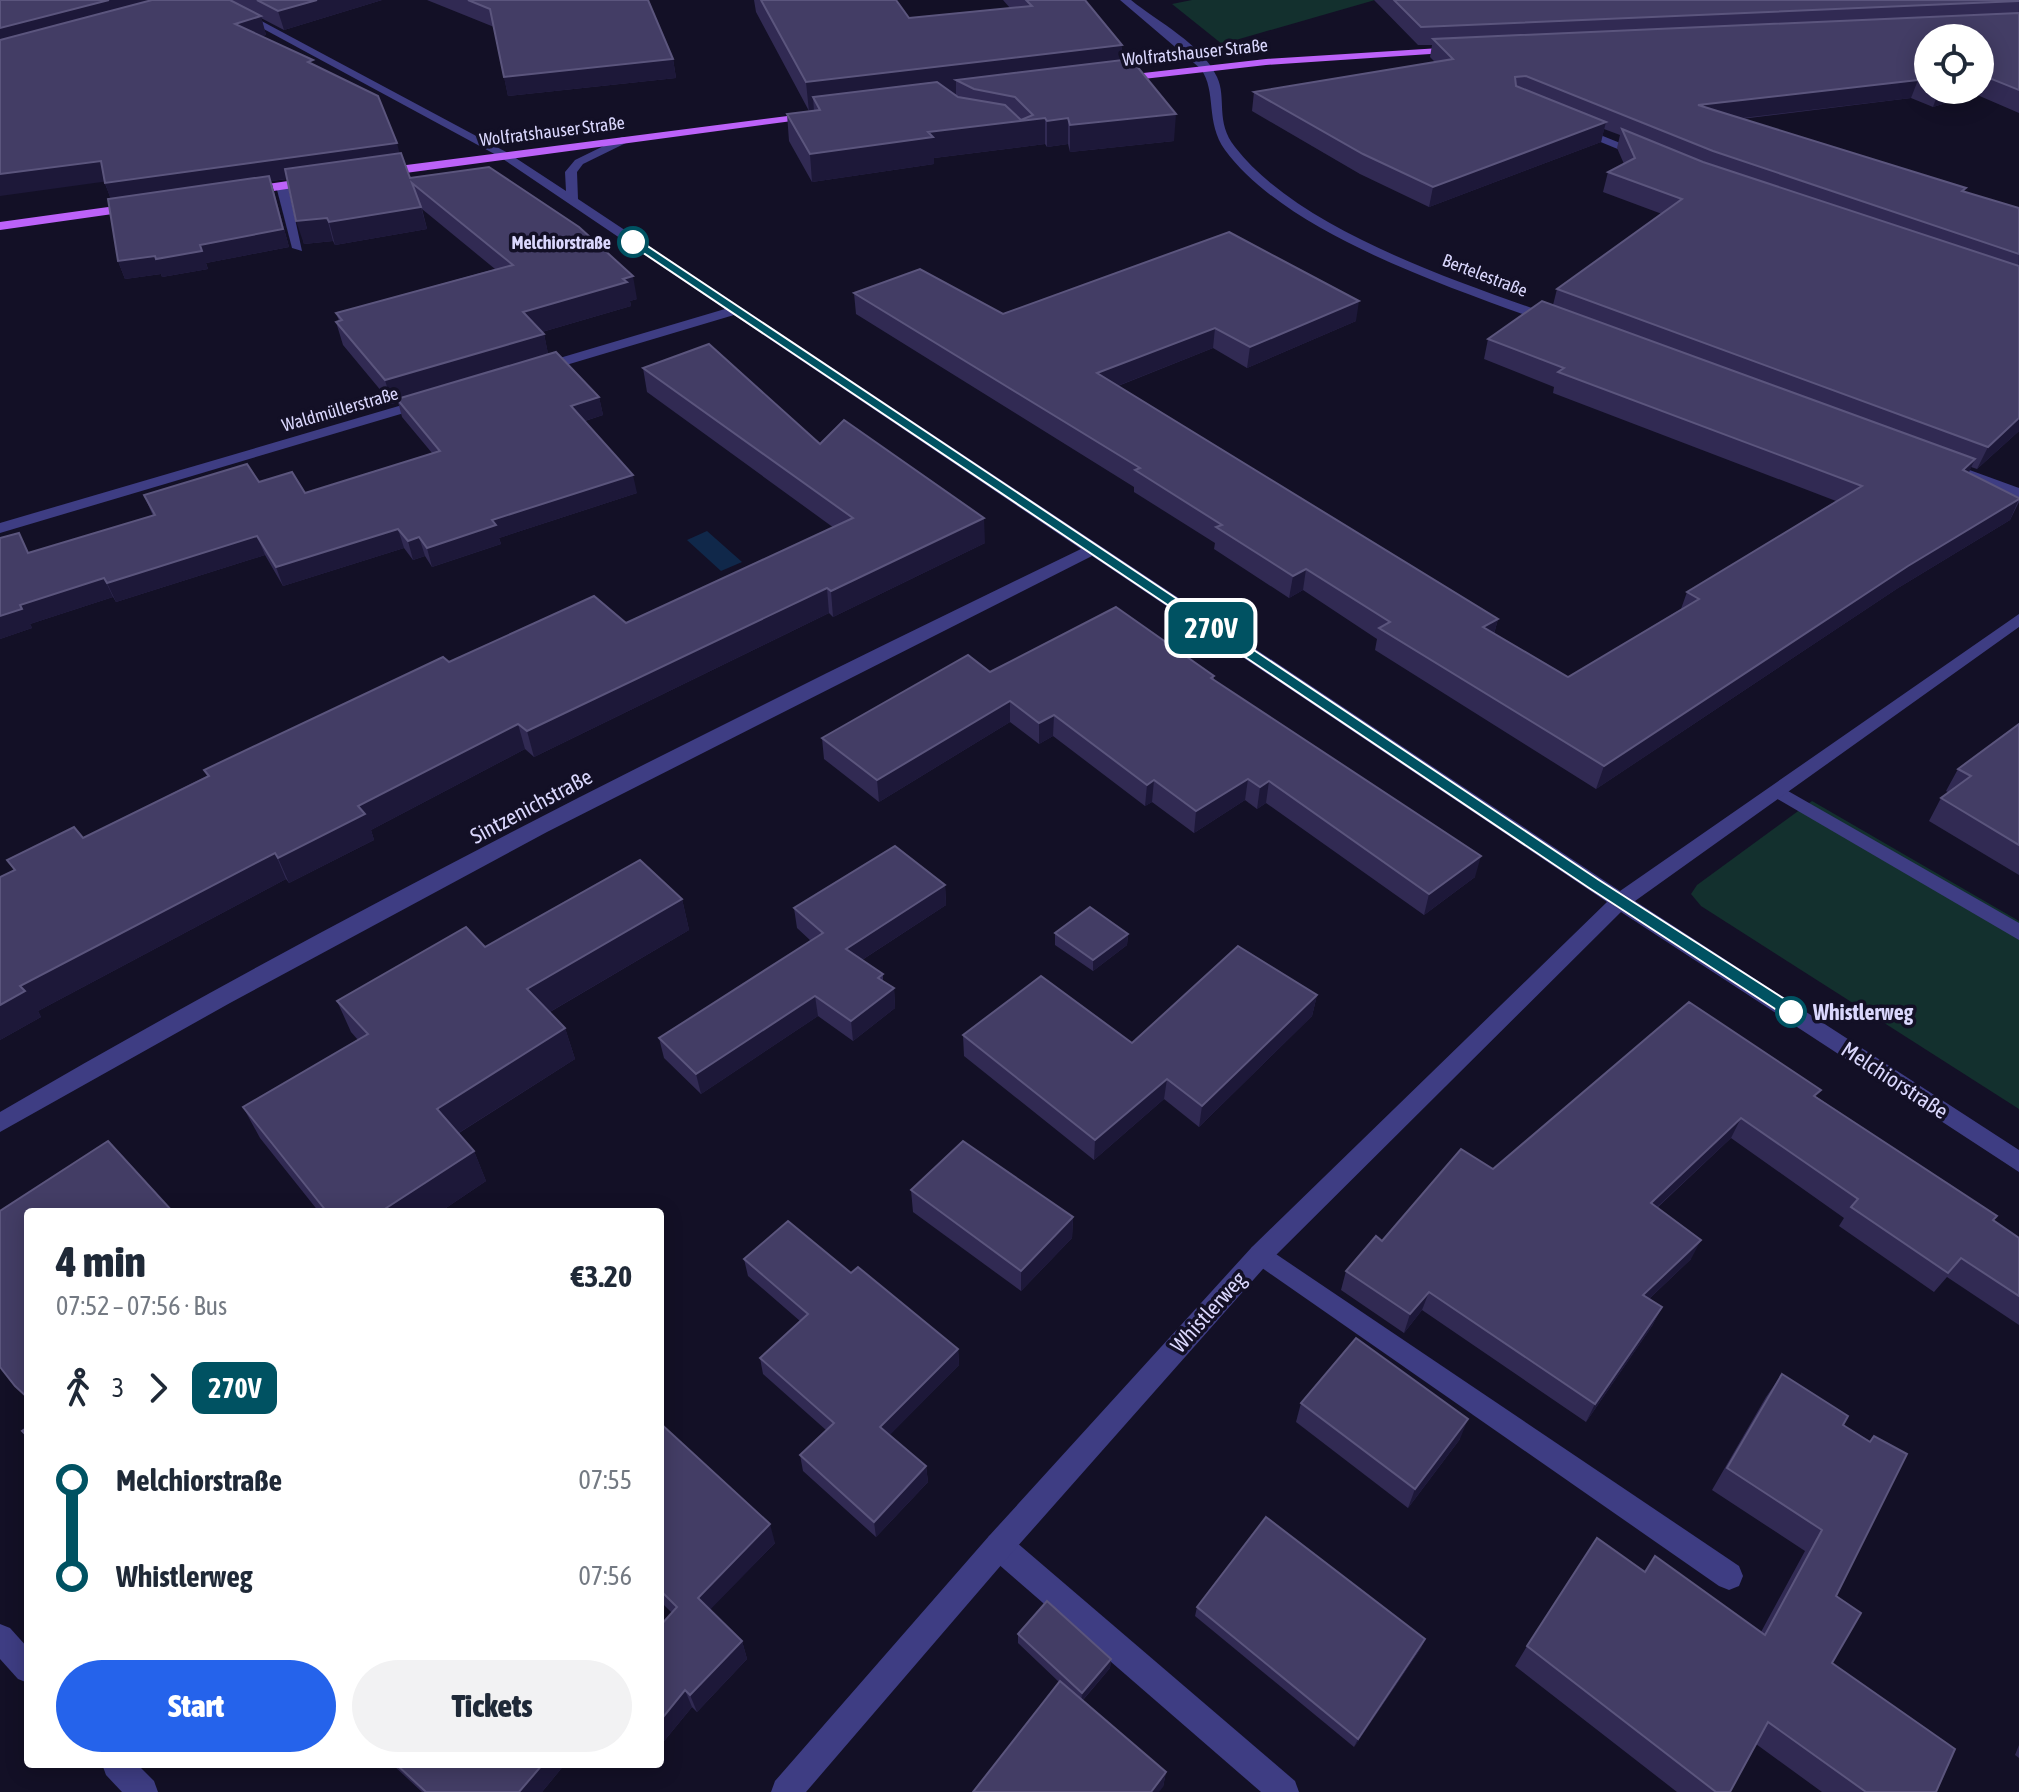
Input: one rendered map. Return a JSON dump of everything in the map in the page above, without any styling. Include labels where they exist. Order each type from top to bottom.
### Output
[{"type":"main road","name":"Wolfratshauser Straße","points":[[1105,80],[1326,57],[1464,50]]},
{"type":"main road","name":"Wolfratshauser Straße","points":[[373,173],[821,115]]},
{"type":"main road","points":[[232,193],[329,179]]},
{"type":"main road","points":[[0,226],[157,204]]},
{"type":"street","name":"Melchiorstraße","points":[[215,0],[504,155],[1620,901],[2019,1162]]},
{"type":"street","points":[[1125,0],[1205,68]]},
{"type":"street","name":"Bertelestraße","points":[[1205,68],[1212,78],[1219,128],[1230,148],[1247,168],[1275,190],[1329,224],[1381,251],[1564,325]]},
{"type":"street","points":[[1569,124],[1659,162]]},
{"type":"street","points":[[572,201],[571,172],[579,162],[626,139]]},
{"type":"street","points":[[282,186],[298,248]]},
{"type":"street","points":[[526,373],[737,310]]},
{"type":"street","name":"Waldmüllerstraße","points":[[0,528],[436,399]]},
{"type":"street","points":[[1931,460],[2019,493]]},
{"type":"street","name":"Sintzenichstraße","points":[[0,1123],[98,1064],[444,878],[795,694],[1093,549]]},
{"type":"street","name":"Whistlerweg","points":[[786,1792],[999,1546],[1261,1254],[1620,901],[2019,619]]},
{"type":"street","points":[[1776,790],[2019,933]]},
{"type":"street","points":[[1261,1254],[1729,1576]]},
{"type":"street","points":[[999,1546],[1284,1792]]},
{"type":"street","points":[[0,1638],[24,1665]]},
{"type":"street","points":[[121,1768],[143,1792]]},
{"type":"green space","points":[[1192,0],[1375,0],[1222,44],[1172,4]]},
{"type":"green space","points":[[1812,801],[2019,921],[2019,1109],[1701,906],[1691,894],[1697,885]]},
{"type":"water","points":[[707,531],[742,562],[721,571],[687,540]]},
{"type":"building","points":[[0,0],[109,0],[0,28]]},
{"type":"building","points":[[152,0],[230,0],[261,16],[235,24],[313,60],[308,62],[378,96],[397,143],[105,183],[101,161],[0,174],[0,40]]},
{"type":"building","points":[[257,0],[317,0],[278,11]]},
{"type":"building","points":[[468,0],[648,0],[673,59],[504,77],[490,9]]},
{"type":"building","points":[[761,0],[896,0],[909,18],[1032,6],[1026,0],[1085,0],[1122,45],[806,82]]},
{"type":"building","points":[[1394,0],[2019,0],[2019,1],[1421,27]]},
{"type":"building","points":[[2019,13],[2019,90],[1994,80],[1994,24],[1914,24],[1914,80],[1698,105],[1966,188],[1962,191],[2019,208],[2019,254],[1713,151],[1526,76],[1515,77],[1516,86],[1606,122],[1433,187],[1363,154],[1254,92],[1453,59],[1433,39]]},
{"type":"building","points":[[1131,59],[1176,114],[1070,125],[1068,118],[1047,121],[1045,118],[928,132],[933,137],[810,154],[787,114],[820,110],[813,97],[937,82],[958,97],[1005,105],[1021,120],[1033,115],[1015,97],[974,89],[956,80]]},
{"type":"building","points":[[1622,129],[1703,162],[2019,266],[2019,418],[1988,447],[1557,289],[1682,199],[1608,172],[1635,158]]},
{"type":"building","points":[[401,153],[410,178],[489,167],[579,227],[633,276],[623,279],[627,282],[523,312],[544,334],[385,380],[336,322],[342,320],[336,313],[513,265],[412,183],[421,207],[329,222],[327,218],[296,221],[285,169]]},
{"type":"building","points":[[269,176],[283,229],[200,245],[202,251],[156,259],[155,256],[118,261],[108,199]]},
{"type":"building","points":[[1229,232],[1359,301],[1250,347],[1215,328],[1097,373],[1498,619],[1483,627],[1568,677],[1699,599],[1687,592],[1862,486],[1558,372],[1564,368],[1488,339],[1542,301],[1975,459],[1963,470],[2019,499],[1908,566],[1604,766],[1379,628],[1390,622],[1306,569],[1293,576],[1216,527],[1222,525],[1135,470],[1140,468],[854,293],[920,269],[1003,314]]},
{"type":"building","points":[[709,344],[820,444],[844,420],[984,518],[831,591],[827,588],[527,731],[518,724],[358,806],[365,814],[278,858],[275,853],[20,986],[25,991],[0,1005],[0,877],[15,870],[7,860],[74,827],[83,838],[209,776],[204,770],[443,657],[449,662],[594,596],[626,623],[853,518],[643,368]]},
{"type":"building","points":[[556,352],[599,397],[571,406],[633,475],[492,520],[496,525],[427,548],[419,537],[408,541],[398,529],[276,567],[257,536],[107,583],[104,578],[20,605],[22,609],[0,616],[0,538],[19,533],[28,553],[155,515],[144,495],[247,464],[259,482],[292,472],[305,493],[440,451],[397,399]]},
{"type":"building","points":[[1116,607],[1214,676],[1211,678],[1481,856],[1429,894],[1269,781],[1260,787],[1248,779],[1196,811],[1154,780],[1147,785],[1054,715],[1039,723],[1010,701],[877,780],[822,738],[968,655],[990,672]]},
{"type":"building","points":[[2019,724],[2019,845],[1941,798],[1971,776],[1958,769]]},
{"type":"building","points":[[895,846],[945,885],[846,949],[883,974],[878,978],[894,988],[851,1021],[815,996],[696,1074],[659,1038],[823,933],[794,908]]},
{"type":"building","points":[[640,860],[682,899],[527,989],[565,1028],[437,1109],[474,1151],[386,1208],[324,1208],[243,1107],[368,1034],[337,1001],[466,927],[485,947]]},
{"type":"building","points":[[1090,907],[1128,934],[1093,960],[1055,933]]},
{"type":"building","points":[[1238,946],[1317,995],[1202,1106],[1167,1079],[1095,1140],[963,1035],[1041,976],[1132,1043]]},
{"type":"building","points":[[1689,1002],[1821,1090],[1814,1096],[1997,1216],[1993,1220],[2019,1238],[2019,1296],[1961,1258],[1948,1273],[1851,1207],[1858,1199],[1741,1118],[1651,1203],[1701,1240],[1643,1295],[1662,1307],[1595,1404],[1429,1292],[1410,1314],[1346,1271],[1376,1236],[1382,1241],[1461,1149],[1493,1169]]},
{"type":"building","points":[[108,1141],[169,1208],[24,1208],[24,1394],[0,1367],[0,1211]]},
{"type":"building","points":[[963,1141],[1073,1217],[1021,1271],[911,1190]]},
{"type":"building","points":[[788,1221],[851,1273],[858,1267],[958,1349],[880,1427],[926,1466],[874,1522],[800,1455],[834,1423],[760,1358],[808,1314],[744,1259]]},
{"type":"building","points":[[1356,1338],[1468,1419],[1415,1489],[1301,1403]]},
{"type":"building","points":[[1782,1374],[1848,1416],[1843,1425],[1870,1442],[1874,1436],[1907,1454],[1836,1596],[1861,1613],[1832,1663],[1955,1749],[1936,1792],[1866,1792],[1768,1722],[1730,1792],[1716,1792],[1527,1646],[1597,1538],[1645,1572],[1655,1556],[1765,1635],[1822,1530],[1727,1468]]},
{"type":"building","points":[[664,1427],[770,1524],[698,1598],[742,1641],[690,1695],[685,1690],[664,1716],[664,1622],[677,1607],[664,1594]]},
{"type":"building","points":[[1266,1517],[1425,1639],[1358,1739],[1197,1607]]},
{"type":"building","points":[[1047,1601],[1111,1659],[1082,1693],[1018,1634]]},
{"type":"building","points":[[1060,1681],[1166,1772],[1151,1792],[973,1792]]},
{"type":"building","points":[[400,1768],[540,1768],[519,1792],[426,1792]]},
{"type":"bus line","name":"270V","points":[[633,242],[1594,884],[1791,1012]]},
{"type":"place","name":"Melchiorstraße","points":[[633,242]]},
{"type":"place","name":"Whistlerweg","points":[[1791,1012]]}]
